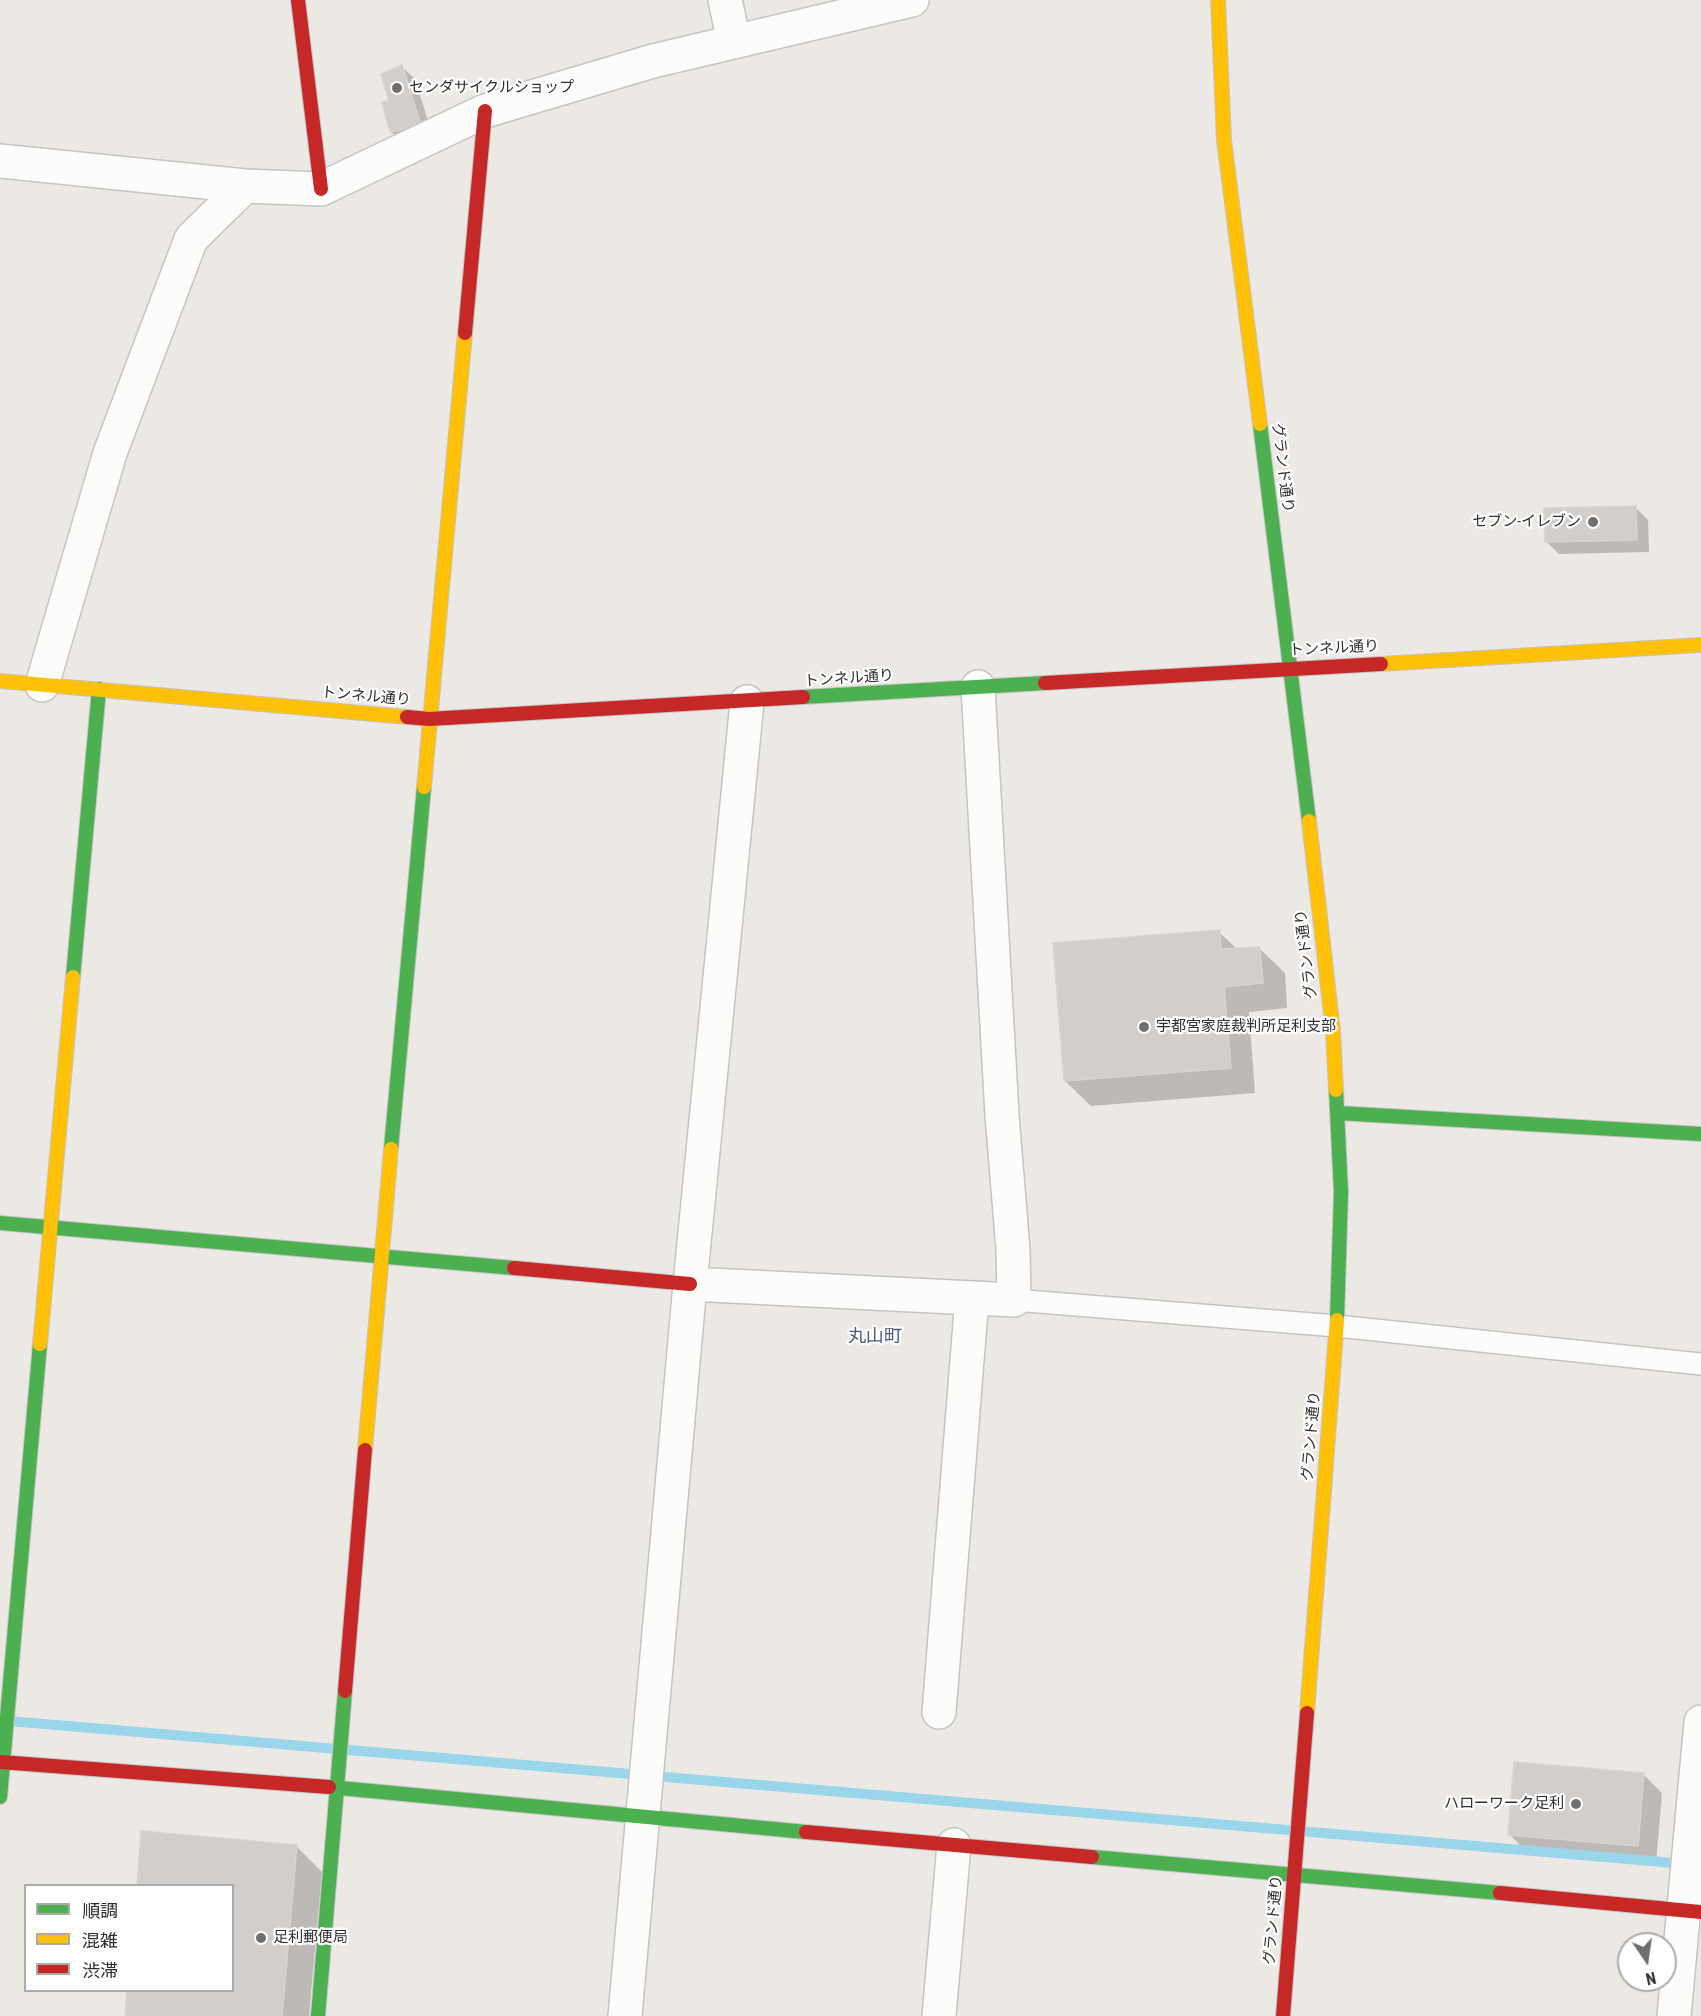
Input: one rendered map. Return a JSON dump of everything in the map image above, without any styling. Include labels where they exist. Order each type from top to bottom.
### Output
[{"type":"street","points":[[298,0],[321,189]]},
{"type":"street","points":[[725,0],[734,42]]},
{"type":"street","points":[[0,161],[245,186],[321,189],[485,111],[653,61],[912,0]]},
{"type":"street","name":"グランド通り","points":[[1218,0],[1224,140],[1291,668],[1333,1031],[1341,1192],[1337,1326],[1282,2016]]},
{"type":"street","points":[[318,2016],[381,1257],[485,111]]},
{"type":"street","points":[[42,685],[110,453],[191,239],[245,186]]},
{"type":"street","name":"トンネル通り","points":[[0,681],[429,719],[1701,645]]},
{"type":"street","points":[[0,1223],[690,1284],[1014,1300],[1013,1250],[1002,1115],[978,687]]},
{"type":"street","points":[[0,1797],[99,689]]},
{"type":"street","points":[[625,2016],[690,1284],[747,702]]},
{"type":"street","points":[[1338,1113],[1701,1134]]},
{"type":"street","points":[[939,1712],[972,1298]]},
{"type":"street","points":[[1674,2016],[1692,1911],[1701,1722]]},
{"type":"street","points":[[2,1762],[337,1788],[643,1818],[1692,1911]]},
{"type":"street","points":[[939,2016],[954,1845]]},
{"type":"lane","points":[[1014,1300],[1337,1326],[1701,1364]]},
{"type":"building","name":"センダサイクルショップ","points":[[402,65],[421,125],[390,132],[382,102],[389,101],[381,74]]},
{"type":"building","points":[[1636,506],[1637,540],[1545,542],[1544,508]]},
{"type":"building","name":"宇都宮家庭裁判所足利支部","points":[[1220,930],[1221,949],[1260,947],[1263,983],[1224,987],[1231,1068],[1064,1081],[1053,943]]},
{"type":"building","name":"ハローワーク足利","points":[[1514,1762],[1644,1773],[1638,1846],[1508,1835]]},
{"type":"building","name":"足利郵便局","points":[[141,1831],[297,1845],[282,2016],[125,2016],[127,1992],[234,1992],[234,1884],[137,1884]]},
{"type":"waterway","points":[[9,1721],[1686,1864]]},
{"type":"traffic: fast","points":[[1260,424],[1309,821]]},
{"type":"traffic: fast","points":[[803,697],[1045,683]]},
{"type":"traffic: fast","points":[[73,977],[99,689]]},
{"type":"traffic: fast","points":[[391,1149],[424,787]]},
{"type":"traffic: fast","points":[[1336,1090],[1341,1192],[1337,1320]]},
{"type":"traffic: fast","points":[[1338,1113],[1701,1134]]},
{"type":"traffic: fast","points":[[0,1223],[514,1268]]},
{"type":"traffic: fast","points":[[0,1797],[40,1344]]},
{"type":"traffic: fast","points":[[318,2016],[345,1691]]},
{"type":"traffic: fast","points":[[329,1787],[806,1832]]},
{"type":"traffic: fast","points":[[1092,1857],[1500,1893]]},
{"type":"traffic: slow","points":[[1218,0],[1224,140],[1260,424]]},
{"type":"traffic: slow","points":[[424,787],[465,333]]},
{"type":"traffic: slow","points":[[1381,664],[1701,645]]},
{"type":"traffic: slow","points":[[0,681],[407,717]]},
{"type":"traffic: slow","points":[[1309,821],[1333,1031],[1336,1090]]},
{"type":"traffic: slow","points":[[40,1344],[73,977]]},
{"type":"traffic: slow","points":[[365,1450],[391,1149]]},
{"type":"traffic: slow","points":[[1307,1713],[1337,1320]]},
{"type":"traffic: jam","points":[[298,0],[321,189]]},
{"type":"traffic: jam","points":[[465,333],[485,111]]},
{"type":"traffic: jam","points":[[1045,683],[1381,664]]},
{"type":"traffic: jam","points":[[407,717],[429,719],[803,697]]},
{"type":"traffic: jam","points":[[514,1268],[690,1284]]},
{"type":"traffic: jam","points":[[345,1691],[365,1450]]},
{"type":"traffic: jam","points":[[1283,2016],[1307,1713]]},
{"type":"traffic: jam","points":[[0,1762],[329,1787]]},
{"type":"traffic: jam","points":[[806,1832],[1092,1857]]},
{"type":"traffic: jam","points":[[1500,1893],[1701,1912]]},
{"type":"place","name":"センダサイクルショップ","points":[[397,88]]},
{"type":"place","name":"セブン-イレブン","points":[[1593,522]]},
{"type":"place","name":"宇都宮家庭裁判所足利支部","points":[[1144,1027]]},
{"type":"place","name":"ハローワーク足利","points":[[1576,1804]]},
{"type":"place","name":"足利郵便局","points":[[261,1938]]},
{"type":"district","name":"丸山町","points":[[875,1337]]}]
